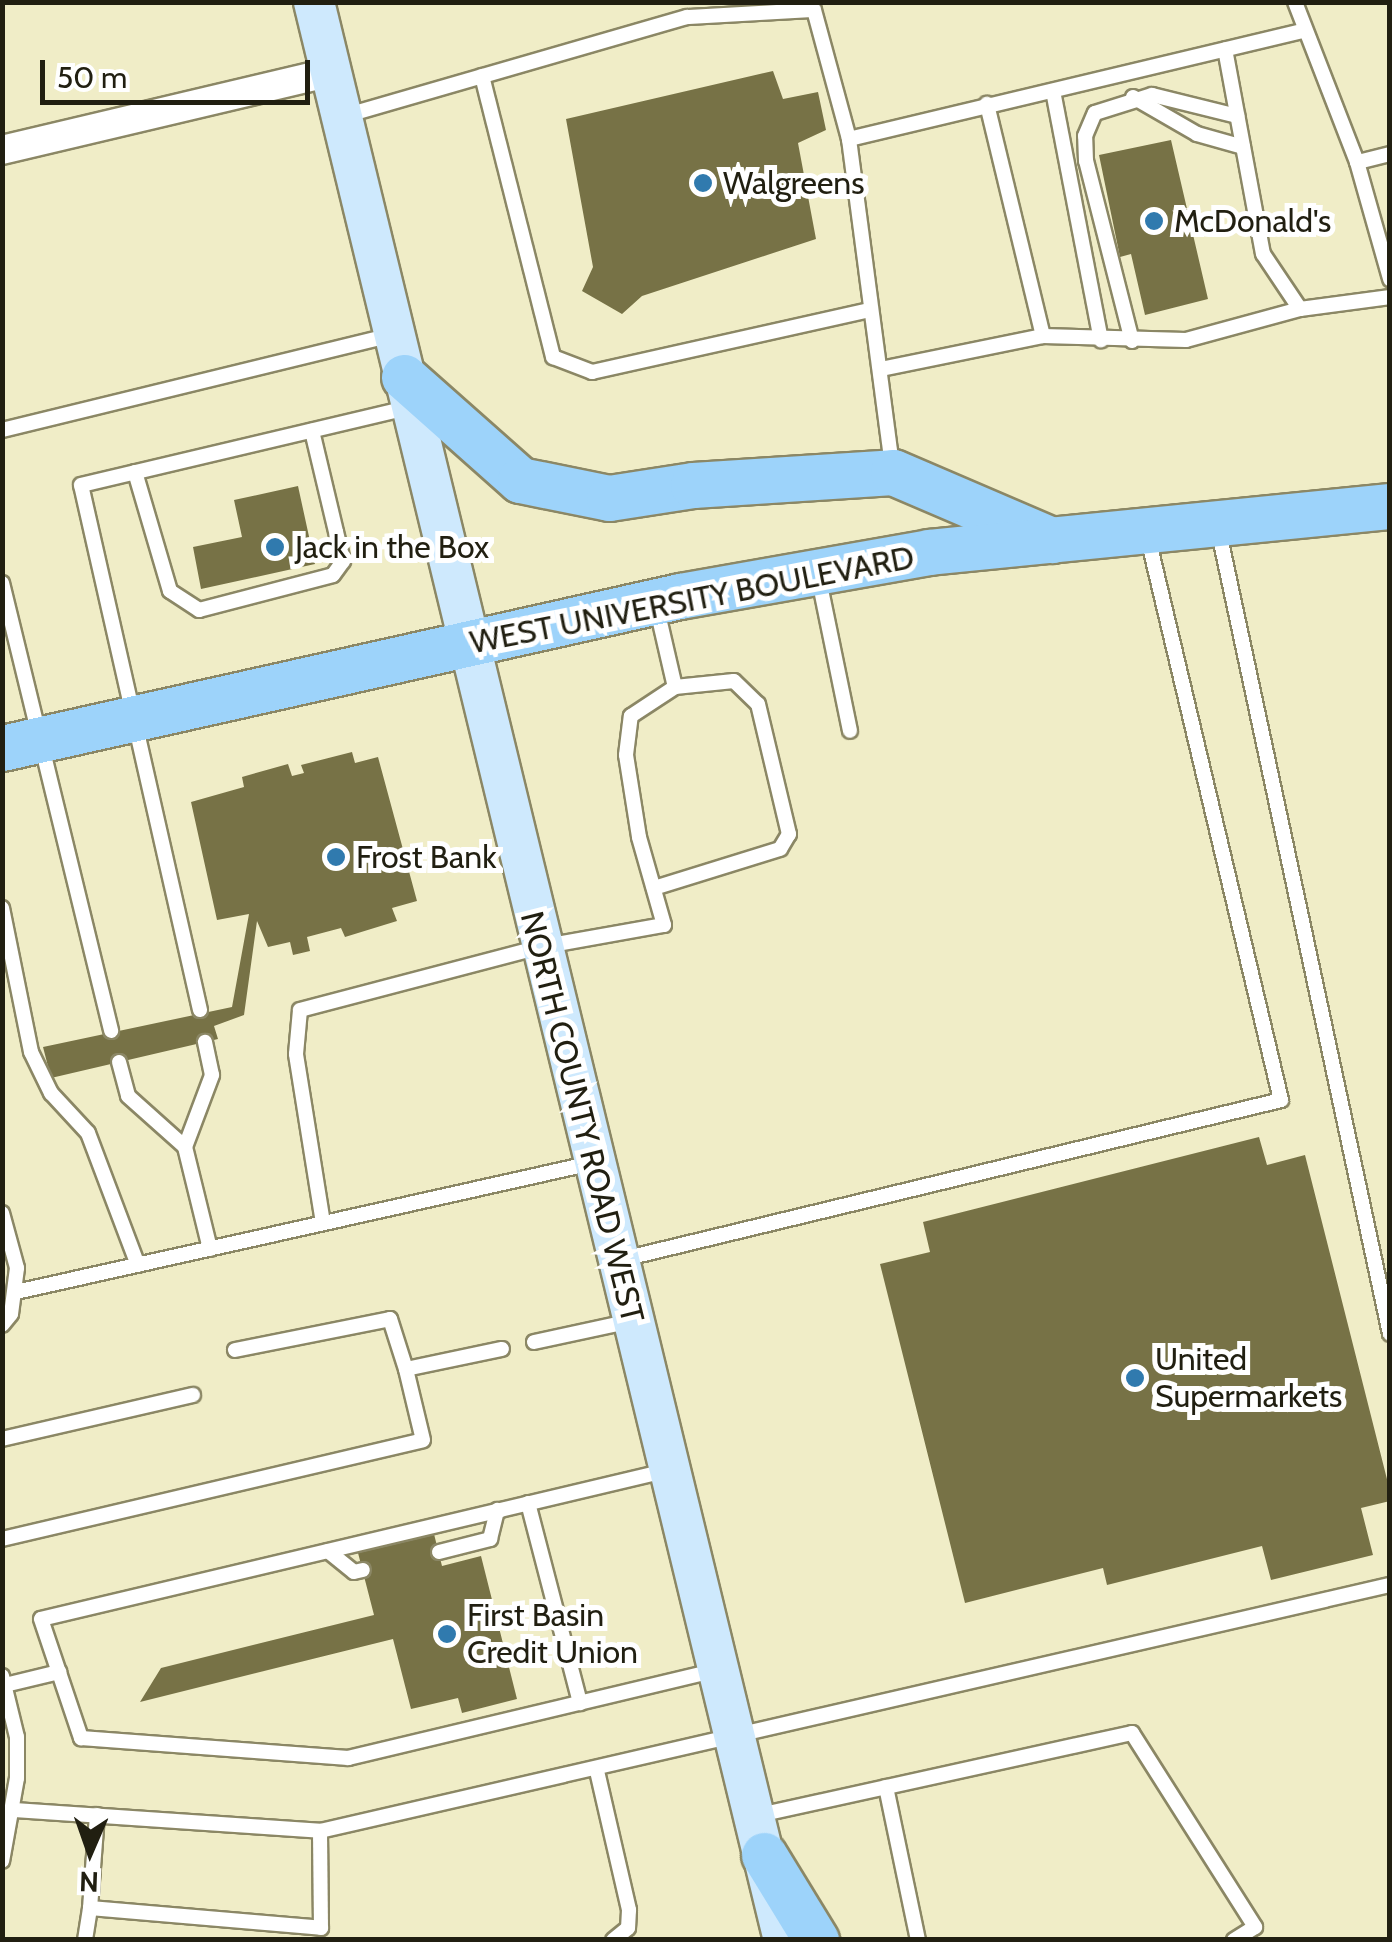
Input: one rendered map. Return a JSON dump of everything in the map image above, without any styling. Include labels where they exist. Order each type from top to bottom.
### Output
[{"type":"main road","name":"NORTH COUNTY ROAD WEST","points":[[314,2],[466,645],[784,1940]]},
{"type":"main road","points":[[403,373],[520,480],[608,498],[693,485],[893,472],[1054,540]]},
{"type":"main road","name":"WEST UNIVERSITY BOULEVARD","points":[[21,744],[656,602],[817,572],[1054,540],[1390,506]]},
{"type":"main road","points":[[759,1835],[816,1940]]},
{"type":"street","points":[[2,150],[329,73]]},
{"type":"lane","points":[[1295,2],[1303,31],[1358,162],[1390,279]]},
{"type":"lane","points":[[340,117],[687,17],[813,6],[849,140],[893,472]]},
{"type":"lane","points":[[849,140],[1303,31]]},
{"type":"lane","points":[[1225,49],[1263,254],[1300,309]]},
{"type":"lane","points":[[482,76],[553,357],[592,372],[870,310]]},
{"type":"lane","points":[[1053,91],[1101,340]]},
{"type":"lane","points":[[1132,342],[1085,136],[1094,113],[1134,97],[1185,98],[1238,116]]},
{"type":"lane","points":[[1134,97],[1197,134],[1242,146]]},
{"type":"lane","points":[[987,104],[1043,336]]},
{"type":"lane","points":[[1358,162],[1390,154]]},
{"type":"lane","points":[[881,368],[1043,336],[1132,342],[1186,340],[1300,309],[1390,297]]},
{"type":"lane","points":[[2,430],[403,373]]},
{"type":"lane","points":[[200,1010],[82,485],[312,431],[403,373]]},
{"type":"lane","points":[[134,472],[170,591],[199,610],[333,575],[343,561],[312,431]]},
{"type":"lane","points":[[1216,524],[1390,1334]]},
{"type":"lane","points":[[617,1260],[1281,1100],[1147,531]]},
{"type":"lane","points":[[817,572],[850,731]]},
{"type":"lane","points":[[2,583],[21,744],[112,1030]]},
{"type":"lane","points":[[656,602],[675,687]]},
{"type":"lane","points":[[323,1224],[296,1054],[300,1010],[540,947],[664,925],[654,888],[626,755],[631,716],[675,687],[734,681],[758,704],[790,834],[780,849],[654,888]]},
{"type":"lane","points":[[2,908],[31,1052],[50,1093],[88,1133],[138,1265]]},
{"type":"lane","points":[[184,1147],[212,1075],[204,1042]]},
{"type":"lane","points":[[119,1062],[128,1096],[184,1147],[210,1249]]},
{"type":"lane","points":[[16,1292],[593,1163]]},
{"type":"lane","points":[[2,1213],[16,1292],[2,1325]]},
{"type":"lane","points":[[2,1539],[422,1440],[390,1318],[235,1350]]},
{"type":"lane","points":[[534,1342],[632,1321]]},
{"type":"lane","points":[[406,1369],[502,1349]]},
{"type":"lane","points":[[2,1438],[193,1396]]},
{"type":"lane","points":[[669,1470],[42,1619],[81,1738],[348,1758],[718,1670]]},
{"type":"lane","points":[[528,1504],[580,1703]]},
{"type":"lane","points":[[438,1552],[490,1539],[497,1510]]},
{"type":"lane","points":[[328,1551],[354,1572],[363,1570]]},
{"type":"lane","points":[[14,1810],[320,1832],[1390,1585]]},
{"type":"lane","points":[[2,1862],[14,1810],[17,1737],[4,1680],[59,1672]]},
{"type":"lane","points":[[759,1835],[886,1787],[1132,1734],[1256,1928],[1234,1940]]},
{"type":"lane","points":[[597,1771],[628,1928],[613,1940]]},
{"type":"lane","points":[[886,1787],[918,1940]]},
{"type":"lane","points":[[85,1940],[97,1815]]},
{"type":"lane","points":[[90,1908],[321,1928],[320,1832]]},
{"type":"building","points":[[773,71],[783,99],[818,92],[826,130],[798,143],[816,239],[642,296],[622,314],[582,291],[593,267],[566,119]]},
{"type":"building","points":[[1171,140],[1208,299],[1145,315],[1131,254],[1120,257],[1099,155]]},
{"type":"building","points":[[298,486],[315,564],[201,589],[193,547],[242,537],[234,500]]},
{"type":"building","points":[[352,752],[355,763],[378,757],[417,901],[392,908],[397,921],[345,937],[341,928],[307,937],[310,951],[293,955],[290,942],[268,947],[257,921],[244,1015],[214,1026],[218,1039],[51,1078],[43,1047],[232,1007],[249,914],[217,920],[191,802],[244,787],[242,777],[288,764],[292,776],[304,773],[301,765]]},
{"type":"building","name":"United Supermarkets","points":[[1259,1137],[1267,1165],[1305,1155],[1390,1491],[1390,1501],[1361,1508],[1373,1555],[1271,1580],[1262,1546],[1107,1585],[1103,1568],[965,1603],[880,1264],[930,1252],[923,1222]]},
{"type":"building","points":[[433,1530],[442,1566],[481,1556],[517,1699],[462,1713],[458,1698],[411,1709],[393,1639],[140,1702],[161,1668],[374,1615],[357,1549]]},
{"type":"place","name":"Walgreens","points":[[703,183]]},
{"type":"place","name":"McDonald's","points":[[1154,221]]},
{"type":"place","name":"Jack in the Box","points":[[275,547]]},
{"type":"place","name":"Frost Bank","points":[[336,857]]},
{"type":"place","name":"United Supermarkets","points":[[1135,1378]]},
{"type":"place","name":"First Basin Credit Union","points":[[447,1634]]}]
